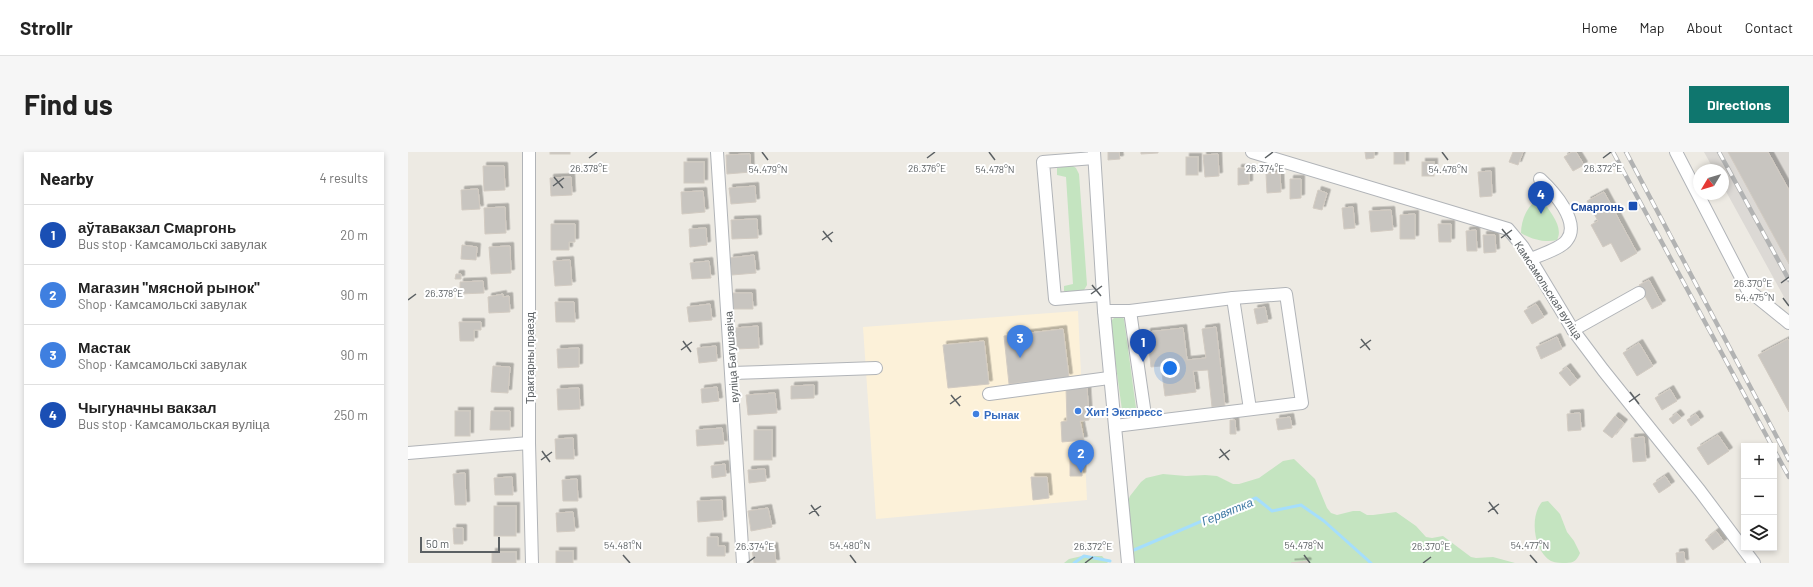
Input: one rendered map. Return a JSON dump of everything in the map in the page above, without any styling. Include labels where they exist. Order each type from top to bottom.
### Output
[{"type":"street","name":"Трактарны праезд","points":[[529,152],[529,443],[532,563]]},
{"type":"street","name":"вуліца Багушэвіча","points":[[717,152],[743,563]]},
{"type":"street","name":"Камсамольская вуліца","points":[[1252,152],[1508,230],[1531,259],[1573,330],[1754,563]]},
{"type":"street","points":[[1676,152],[1747,289],[1789,323]]},
{"type":"street","points":[[1102,295],[1055,299],[1043,162],[1094,155],[1102,295],[1128,563]]},
{"type":"street","points":[[1531,259],[1560,246],[1567,241],[1570,234],[1570,222],[1566,212],[1554,194],[1540,179]]},
{"type":"street","points":[[1573,330],[1639,293]]},
{"type":"street","points":[[1104,311],[1130,311],[1233,298],[1286,294],[1302,403],[1115,426]]},
{"type":"street","points":[[1233,298],[1250,409]]},
{"type":"street","points":[[1130,311],[1146,422]]},
{"type":"street","points":[[732,373],[876,368]]},
{"type":"street","points":[[989,394],[1109,378]]},
{"type":"street","points":[[408,453],[529,443]]},
{"type":"shaded area","points":[[1704,152],[1789,152],[1789,306],[1729,197],[1729,164],[1711,164]]},
{"type":"shaded area","name":"Рынак","points":[[1078,311],[1087,500],[876,519],[863,327]]},
{"type":"green space","points":[[1071,165],[1076,168],[1079,174],[1087,285],[1084,290],[1069,294],[1064,291],[1064,286],[1073,284],[1066,177],[1057,175],[1057,168]]},
{"type":"green space","points":[[1538,200],[1543,201],[1555,220],[1559,230],[1557,240],[1538,240],[1521,233],[1525,214],[1534,202]]},
{"type":"green space","points":[[1116,316],[1121,316],[1124,319],[1136,408],[1135,412],[1128,415],[1122,410],[1110,322]]},
{"type":"green space","points":[[1294,459],[1315,479],[1327,508],[1331,513],[1337,515],[1360,511],[1367,515],[1373,515],[1396,512],[1416,526],[1426,537],[1432,538],[1443,536],[1471,557],[1493,557],[1515,563],[1308,563],[1307,561],[1291,563],[1134,563],[1126,506],[1130,496],[1146,478],[1163,474],[1186,476],[1205,475],[1217,476],[1233,484],[1239,484],[1259,478],[1283,461]]},
{"type":"green space","points":[[1548,501],[1560,514],[1567,532],[1574,541],[1580,553],[1573,562],[1557,563],[1551,561],[1545,556],[1537,542],[1535,525],[1538,508],[1542,502]]},
{"type":"green space","points":[[1082,556],[1102,556],[1108,563],[1064,563],[1069,559]]},
{"type":"building","points":[[550,152],[570,152],[570,154],[550,154]]},
{"type":"building","points":[[1108,152],[1119,152],[1120,159],[1108,160]]},
{"type":"building","points":[[1141,152],[1158,152],[1158,153],[1141,154]]},
{"type":"building","points":[[1365,152],[1374,152],[1374,158],[1366,159]]},
{"type":"building","points":[[1394,152],[1405,152],[1405,164],[1394,164]]},
{"type":"building","points":[[1513,152],[1523,152],[1518,165],[1509,162]]},
{"type":"building","points":[[1572,152],[1576,152],[1584,165],[1573,171],[1564,157]]},
{"type":"building","points":[[1728,152],[1768,152],[1789,190],[1789,264]]},
{"type":"building","points":[[750,154],[751,172],[727,174],[726,155]]},
{"type":"building","points":[[1218,154],[1219,176],[1205,177],[1203,155]]},
{"type":"building","points":[[1186,157],[1198,157],[1198,175],[1186,175]]},
{"type":"building","points":[[684,162],[704,162],[704,183],[684,183]]},
{"type":"building","points":[[1422,162],[1434,162],[1434,176],[1422,176]]},
{"type":"building","points":[[483,166],[504,166],[505,190],[484,191]]},
{"type":"building","points":[[1238,168],[1249,168],[1249,184],[1238,185]]},
{"type":"building","points":[[1491,171],[1492,196],[1480,197],[1478,172]]},
{"type":"building","points":[[1280,173],[1281,192],[1267,193],[1266,174]]},
{"type":"building","points":[[571,177],[572,195],[551,196],[550,178]]},
{"type":"building","points":[[1290,179],[1301,179],[1301,198],[1290,199]]},
{"type":"building","points":[[755,186],[756,202],[731,204],[729,188]]},
{"type":"building","points":[[478,189],[480,209],[462,210],[461,190]]},
{"type":"building","points":[[1318,190],[1327,193],[1322,210],[1313,208]]},
{"type":"building","points":[[703,191],[705,212],[682,214],[681,192]]},
{"type":"building","name":"Смаргонь","points":[[1604,192],[1637,253],[1621,262],[1611,243],[1603,247],[1591,225],[1598,221],[1587,201]]},
{"type":"building","points":[[505,207],[506,233],[485,234],[484,208]]},
{"type":"building","points":[[1353,207],[1355,228],[1344,229],[1342,208]]},
{"type":"building","points":[[1391,210],[1393,230],[1371,232],[1369,211]]},
{"type":"building","points":[[1415,214],[1415,239],[1400,239],[1400,215]]},
{"type":"building","points":[[757,219],[758,238],[732,239],[731,220]]},
{"type":"building","points":[[551,224],[575,224],[575,242],[569,242],[569,250],[551,250]]},
{"type":"building","points":[[1438,224],[1451,224],[1451,242],[1439,242]]},
{"type":"building","points":[[706,228],[707,245],[690,247],[689,229]]},
{"type":"building","points":[[1476,230],[1477,251],[1467,251],[1466,231]]},
{"type":"building","points":[[1483,235],[1495,235],[1496,252],[1484,253]]},
{"type":"building","points":[[462,245],[477,247],[476,260],[461,259]]},
{"type":"building","points":[[510,246],[511,273],[491,274],[489,247]]},
{"type":"building","points":[[754,255],[756,273],[732,275],[730,258]]},
{"type":"building","points":[[570,260],[572,285],[555,286],[553,261]]},
{"type":"building","points":[[709,261],[711,278],[692,279],[690,263]]},
{"type":"building","points":[[456,274],[461,274],[461,279],[455,279]]},
{"type":"building","points":[[1649,280],[1662,304],[1652,309],[1639,285]]},
{"type":"building","points":[[483,281],[484,293],[460,294],[460,282]]},
{"type":"building","points":[[732,293],[752,293],[753,309],[733,309]]},
{"type":"building","points":[[503,294],[503,297],[509,296],[510,312],[489,313],[488,297]]},
{"type":"building","points":[[555,302],[574,302],[575,322],[556,322]]},
{"type":"building","points":[[710,304],[712,320],[689,322],[687,307]]},
{"type":"building","points":[[1536,304],[1544,317],[1532,324],[1524,311]]},
{"type":"building","points":[[1265,307],[1268,322],[1257,324],[1254,309]]},
{"type":"building","points":[[459,322],[481,322],[481,330],[474,330],[474,341],[460,341]]},
{"type":"building","points":[[758,326],[759,348],[736,349],[735,328]]},
{"type":"building","points":[[1216,327],[1225,406],[1212,407],[1208,370],[1193,371],[1196,392],[1165,396],[1161,366],[1151,367],[1147,332],[1183,328],[1187,360],[1206,358],[1202,329]]},
{"type":"building","points":[[1063,329],[1069,377],[1009,384],[1004,336]]},
{"type":"building","points":[[1557,337],[1562,349],[1541,359],[1536,347]]},
{"type":"building","points":[[1788,339],[1789,341],[1789,412],[1758,355]]},
{"type":"building","points":[[984,341],[989,384],[948,388],[943,345]]},
{"type":"building","points":[[1639,343],[1653,366],[1637,376],[1623,353]]},
{"type":"building","points":[[716,346],[717,361],[699,363],[697,348]]},
{"type":"building","points":[[579,348],[579,367],[558,368],[557,349]]},
{"type":"building","points":[[493,366],[510,367],[508,393],[491,392]]},
{"type":"building","points":[[1567,367],[1577,380],[1570,386],[1559,373]]},
{"type":"building","points":[[814,385],[814,398],[791,399],[791,386]]},
{"type":"building","points":[[717,387],[719,401],[702,403],[701,389]]},
{"type":"building","points":[[1087,387],[1089,420],[1080,421],[1084,440],[1062,442],[1061,422],[1067,421],[1066,388]]},
{"type":"building","points":[[579,388],[580,409],[558,410],[557,389]]},
{"type":"building","points":[[1670,389],[1677,401],[1662,410],[1655,398]]},
{"type":"building","points":[[775,393],[777,413],[748,415],[746,395]]},
{"type":"building","points":[[455,411],[470,411],[470,436],[455,436]]},
{"type":"building","points":[[491,411],[510,411],[510,430],[490,430]]},
{"type":"building","points":[[1580,413],[1581,430],[1568,431],[1567,414]]},
{"type":"building","points":[[1677,413],[1681,418],[1673,424],[1669,419]]},
{"type":"building","points":[[1696,414],[1700,420],[1691,426],[1687,420]]},
{"type":"building","points":[[1615,416],[1624,423],[1612,438],[1603,431]]},
{"type":"building","points":[[1290,417],[1292,428],[1278,430],[1276,419]]},
{"type":"building","points":[[1230,420],[1235,420],[1236,434],[1230,434]]},
{"type":"building","points":[[722,428],[724,444],[697,446],[696,430]]},
{"type":"building","points":[[754,430],[772,430],[772,460],[754,460]]},
{"type":"building","points":[[1718,435],[1729,451],[1708,465],[1697,448]]},
{"type":"building","points":[[1644,437],[1646,461],[1633,462],[1631,438]]},
{"type":"building","points":[[573,438],[574,459],[556,459],[555,439]]},
{"type":"building","points":[[1070,455],[1083,455],[1082,476],[1070,476]]},
{"type":"building","points":[[725,464],[726,476],[712,478],[711,466]]},
{"type":"building","points":[[765,469],[766,481],[749,483],[748,470]]},
{"type":"building","points":[[465,473],[466,505],[455,505],[453,474]]},
{"type":"building","points":[[1665,476],[1671,485],[1659,493],[1653,484]]},
{"type":"building","points":[[512,477],[513,495],[495,495],[494,478]]},
{"type":"building","points":[[1031,477],[1047,477],[1049,498],[1033,500]]},
{"type":"building","points":[[577,479],[578,501],[563,501],[562,480]]},
{"type":"building","points":[[722,500],[723,520],[698,522],[697,501]]},
{"type":"building","points":[[494,506],[516,506],[516,536],[494,536]]},
{"type":"building","points":[[768,508],[772,527],[751,531],[748,511]]},
{"type":"building","points":[[573,512],[575,531],[557,532],[556,513]]},
{"type":"building","points":[[453,528],[463,528],[463,544],[454,544]]},
{"type":"building","points":[[1716,531],[1724,542],[1713,550],[1705,540]]},
{"type":"building","points":[[707,537],[718,537],[718,546],[725,546],[725,556],[707,556]]},
{"type":"building","points":[[774,546],[776,563],[754,563],[752,549]]},
{"type":"building","points":[[556,551],[573,551],[573,563],[556,563]]},
{"type":"building","points":[[492,552],[516,552],[516,563],[492,563]]},
{"type":"building","points":[[1684,552],[1685,563],[1677,563],[1676,553]]},
{"type":"building","points":[[1307,561],[1308,563],[1291,563]]},
{"type":"waterway","name":"Гервятка","points":[[1134,550],[1256,498],[1272,511],[1301,505],[1324,521],[1371,563]]},
{"type":"waterway","name":"Гервятка","points":[[1074,563],[1084,556],[1110,561]]},
{"type":"railway","points":[[1613,152],[1770,443]]},
{"type":"railway","points":[[1626,152],[1789,460]]},
{"type":"railway","points":[[1719,152],[1789,280]]},
{"type":"railway","points":[[1777,455],[1789,477]]},
{"type":"place","name":"Смаргонь","points":[[1633,206]]},
{"type":"place","name":"Чыгуначны вакзал","points":[[1541,214]]},
{"type":"place","name":"Мастак","points":[[1020,358]]},
{"type":"place","name":"аўтавакзал Смаргонь","points":[[1143,362]]},
{"type":"place","name":"Хит! Экспресс","points":[[1078,411]]},
{"type":"place","name":"Рынак","points":[[976,414]]},
{"type":"place","name":"Магазин \"мясной рынок\"","points":[[1081,473]]}]
